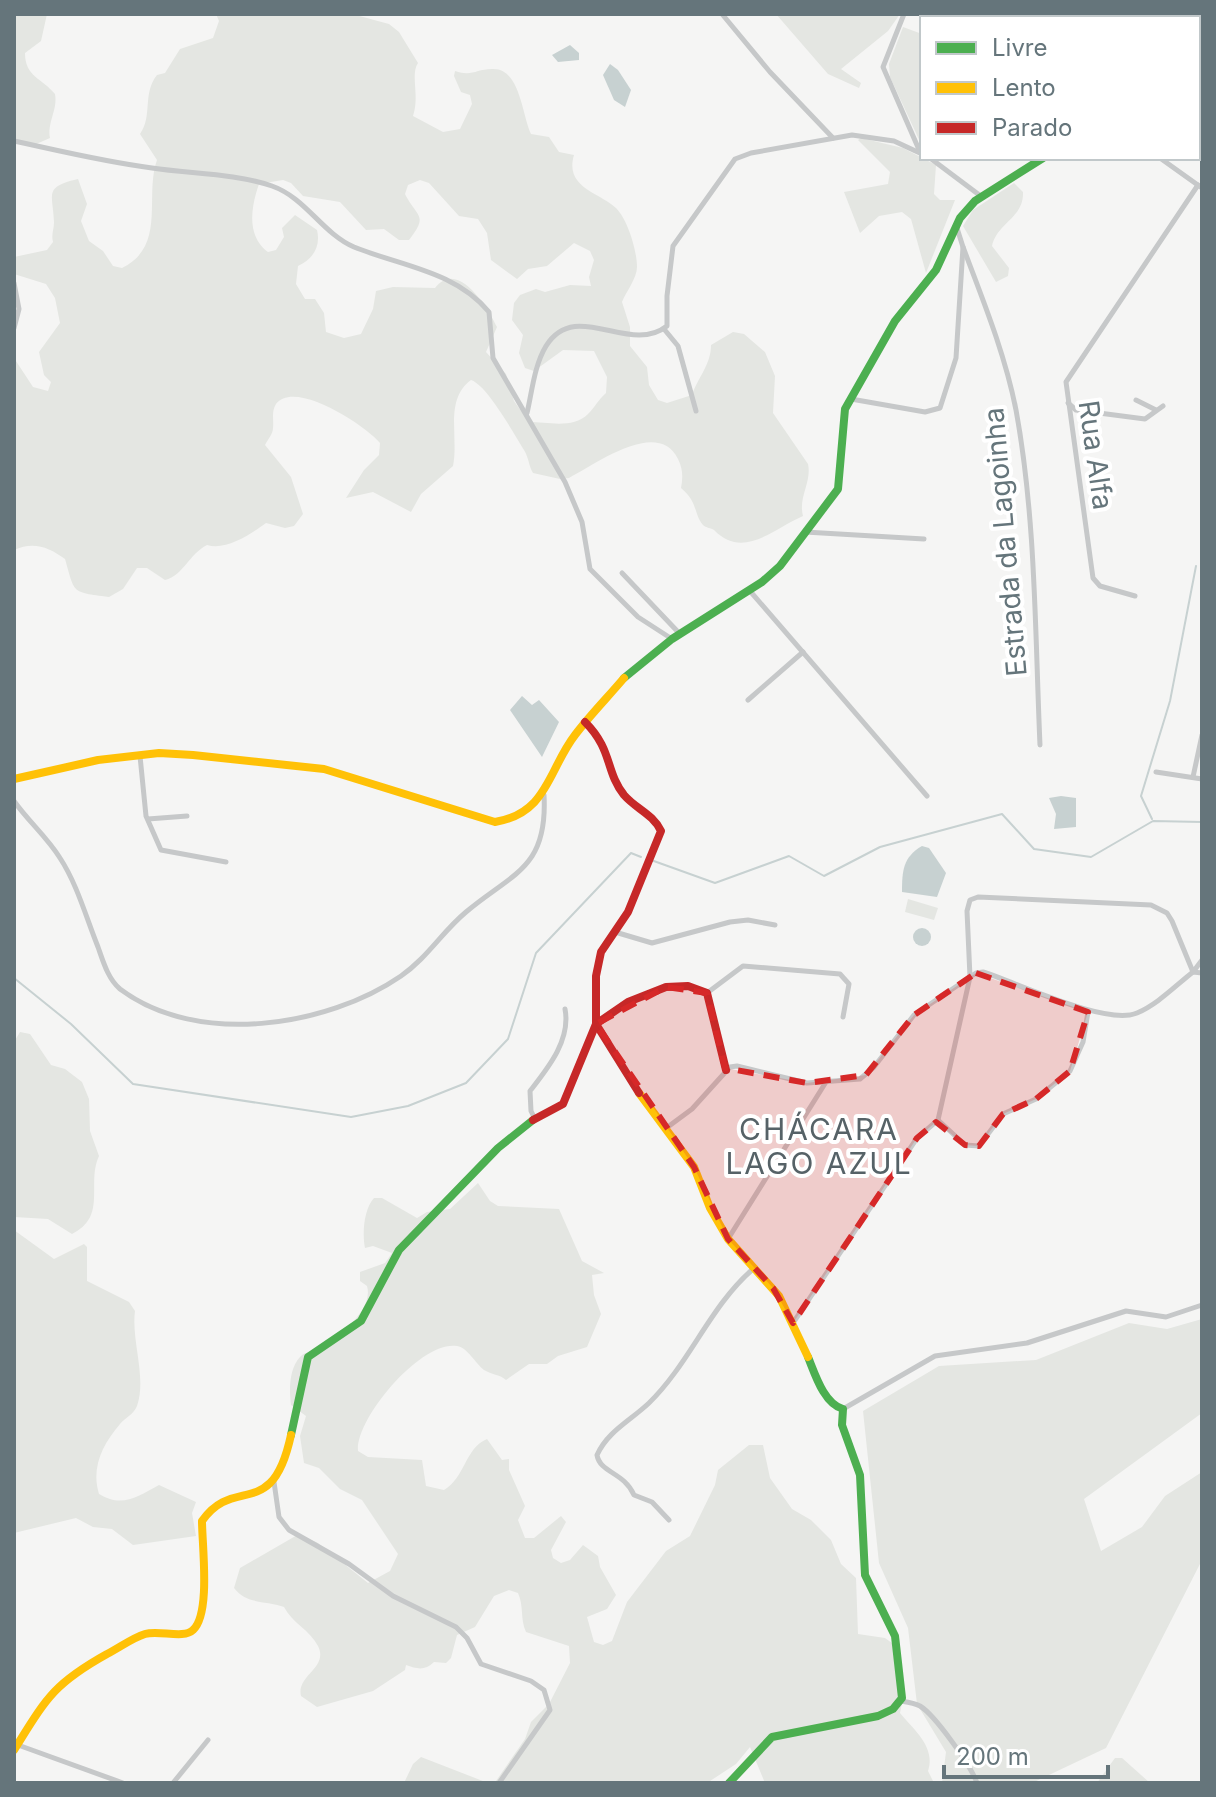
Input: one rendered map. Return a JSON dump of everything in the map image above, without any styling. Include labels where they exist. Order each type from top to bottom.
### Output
[{"type":"street","points":[[904,14],[883,67],[920,151]]},
{"type":"street","points":[[723,15],[770,72],[834,138]]},
{"type":"street","points":[[696,411],[678,346],[664,329],[673,246],[729,165],[751,153],[834,138],[877,137],[920,153]]},
{"type":"street","points":[[14,141],[138,166],[272,186],[302,203],[342,241],[447,278],[489,312],[493,358],[565,482],[582,522],[590,569],[638,617],[676,636]]},
{"type":"street","points":[[933,160],[982,197]]},
{"type":"street","points":[[14,779],[98,760],[140,755],[193,755],[303,765],[495,822],[512,819],[544,794],[585,722],[624,678],[676,636],[750,591],[780,566],[838,489],[841,428],[850,399],[895,321],[936,270],[956,225],[969,206],[1040,160]]},
{"type":"street","points":[[1163,160],[1200,186]]},
{"type":"street","name":"Rua Alfa","points":[[1135,596],[1100,586],[1093,578],[1066,382],[1200,186]]},
{"type":"street","name":"Estrada da Lagoinha","points":[[956,225],[990,319],[1016,411],[1030,537],[1040,745]]},
{"type":"street","points":[[850,399],[925,412],[940,408],[956,358],[963,247]]},
{"type":"street","points":[[14,283],[19,309],[14,328]]},
{"type":"street","points":[[527,414],[545,348],[563,330],[582,325],[637,335],[664,329]]},
{"type":"street","points":[[1136,400],[1156,410]]},
{"type":"street","points":[[1068,402],[1076,410],[1145,419],[1163,406]]},
{"type":"street","points":[[803,532],[924,539]]},
{"type":"street","points":[[622,573],[676,636]]},
{"type":"street","points":[[750,591],[927,796]]},
{"type":"street","points":[[748,700],[803,652]]},
{"type":"street","points":[[123,1783],[16,1748],[46,1699],[68,1676],[142,1635],[158,1631],[187,1634],[195,1629],[203,1612],[201,1534],[208,1510],[230,1498],[264,1491],[273,1480],[284,1457],[308,1357],[361,1321],[399,1250],[416,1230],[517,1130],[563,1104],[596,1024],[598,963],[628,912],[659,840],[659,826],[622,792],[608,746],[585,722]]},
{"type":"street","points":[[1193,777],[1202,735]]},
{"type":"street","points":[[140,755],[148,819],[163,853],[226,862]]},
{"type":"street","points":[[1156,772],[1202,779]]},
{"type":"street","points":[[14,801],[65,866],[114,983],[165,1011],[189,1019],[231,1024],[310,1015],[356,999],[414,966],[456,920],[506,885],[527,865],[542,831],[544,794]]},
{"type":"street","points":[[148,819],[187,816]]},
{"type":"street","points":[[793,1323],[917,1138],[938,1120],[970,977],[967,904],[978,897],[1151,905],[1167,913],[1193,972]]},
{"type":"street","points":[[615,932],[652,943],[730,922],[748,920],[775,925]]},
{"type":"street","points":[[665,1129],[692,1109],[726,1070],[737,1066],[789,1080],[851,1081],[866,1075],[914,1015],[970,977],[983,972],[1033,988],[1088,1012],[1120,1016],[1137,1013],[1193,972],[1202,960]]},
{"type":"street","points":[[707,993],[743,966],[840,974],[849,984],[843,1017]]},
{"type":"street","points":[[1193,972],[1202,973]]},
{"type":"street","points":[[596,1024],[628,1002],[666,987],[688,986],[707,993]]},
{"type":"street","points":[[707,993],[726,1070]]},
{"type":"street","points":[[535,1119],[531,1111],[530,1091],[550,1066],[568,1022],[565,1009]]},
{"type":"street","points":[[938,1120],[965,1145],[979,1146],[1003,1114],[1036,1099],[1070,1071],[1083,1042],[1088,1012]]},
{"type":"street","points":[[596,1024],[633,1086],[694,1167],[710,1208],[728,1239],[779,1296],[822,1388],[836,1407],[843,1409],[935,1356],[1027,1343],[1126,1311],[1166,1317],[1202,1305]]},
{"type":"street","points":[[728,1239],[826,1082]]},
{"type":"street","points":[[669,1520],[652,1502],[634,1495],[627,1480],[600,1465],[597,1455],[609,1436],[663,1387],[732,1290],[753,1269]]},
{"type":"street","points":[[729,1783],[762,1744],[774,1736],[853,1723],[892,1708],[901,1701],[902,1682],[895,1636],[862,1563],[860,1475],[842,1425],[843,1409]]},
{"type":"street","points":[[273,1480],[279,1517],[289,1530],[349,1564],[393,1596],[456,1627],[484,1666],[522,1677],[544,1690],[550,1710],[499,1783]]},
{"type":"street","points":[[901,1701],[919,1705],[929,1713],[972,1771],[977,1783]]},
{"type":"street","points":[[173,1783],[208,1740]]},
{"type":"highlighted area","points":[[976,973],[1088,1012],[1070,1071],[1036,1099],[1003,1114],[979,1146],[965,1145],[936,1122],[917,1138],[793,1323],[773,1288],[728,1239],[694,1167],[596,1024],[666,987],[707,993],[725,1068],[807,1083],[866,1075],[914,1015]]},
{"type":"shaded area","points":[[14,14],[47,14],[41,41],[25,53],[31,72],[55,94],[50,138],[34,145],[14,143]]},
{"type":"shaded area","points":[[216,14],[352,14],[389,24],[399,32],[418,63],[413,116],[443,132],[460,129],[472,104],[470,95],[461,92],[455,71],[470,73],[492,69],[501,70],[509,76],[519,94],[531,134],[549,137],[559,152],[574,155],[572,166],[579,182],[616,208],[628,228],[634,244],[637,271],[622,302],[630,327],[630,346],[647,367],[649,385],[658,400],[667,403],[692,395],[707,365],[711,345],[733,332],[744,334],[765,352],[775,376],[773,413],[808,464],[803,516],[758,539],[736,542],[725,539],[700,521],[690,498],[681,488],[682,474],[678,459],[669,447],[656,443],[626,448],[569,478],[533,473],[526,453],[500,411],[485,391],[471,380],[463,388],[455,408],[453,466],[421,494],[411,512],[373,492],[346,498],[364,470],[379,455],[380,443],[361,426],[330,408],[298,397],[285,398],[274,407],[273,430],[265,445],[291,477],[303,514],[294,526],[285,528],[266,523],[230,544],[207,545],[177,574],[165,580],[147,568],[137,568],[123,589],[109,597],[76,589],[65,559],[53,551],[34,546],[14,550],[14,358],[33,387],[48,391],[51,382],[44,375],[39,352],[60,323],[55,298],[46,284],[14,274],[14,257],[47,250],[53,242],[52,193],[59,185],[78,179],[87,204],[81,221],[89,241],[103,251],[113,266],[122,268],[136,259],[145,247],[152,219],[157,160],[140,134],[146,120],[152,82],[157,75],[165,73],[180,49],[213,38],[219,21]],"holes":[[[283,180],[291,183],[303,196],[340,202],[366,230],[384,229],[399,240],[409,240],[420,220],[405,194],[408,185],[420,180],[429,183],[459,216],[478,219],[487,233],[491,260],[517,279],[528,269],[547,266],[574,243],[590,251],[594,260],[589,277],[591,286],[570,285],[545,292],[536,289],[520,295],[514,303],[512,320],[523,335],[519,353],[525,368],[534,371],[563,350],[594,351],[607,377],[606,393],[588,414],[575,422],[529,422],[514,401],[506,374],[486,352],[497,327],[493,319],[471,289],[453,279],[444,280],[435,288],[393,287],[376,291],[373,309],[361,334],[344,338],[326,332],[324,313],[315,299],[305,299],[296,284],[298,266],[308,260],[317,247],[317,230],[295,215],[282,228],[284,237],[276,250],[268,252],[253,230],[254,202],[259,184]]]},
{"type":"shaded area","points":[[776,14],[900,14],[888,31],[841,69],[861,83],[859,88],[828,74]]},
{"type":"shaded area","points":[[1113,14],[1117,16],[948,16]]},
{"type":"shaded area","points":[[903,27],[920,33],[920,142],[890,77],[889,64]]},
{"type":"shaded area","points":[[1200,29],[1202,30],[1200,150]]},
{"type":"shaded area","points":[[570,45],[579,53],[579,60],[558,62],[552,55]]},
{"type":"shaded area","points":[[610,64],[618,70],[631,90],[625,107],[614,100],[603,75]]},
{"type":"shaded area","points":[[861,138],[903,148],[920,157],[920,160],[936,165],[934,194],[940,200],[955,200],[926,273],[911,219],[902,212],[879,216],[860,233],[844,192],[888,184],[890,172],[858,140]]},
{"type":"shaded area","points":[[1014,183],[1023,192],[1022,201],[992,246],[1009,268],[1008,276],[996,282],[963,226],[973,210]]},
{"type":"shaded area","points":[[522,696],[532,705],[539,700],[559,722],[542,757],[510,710]]},
{"type":"shaded area","points":[[1049,798],[1076,798],[1076,827],[1054,829],[1056,814]]},
{"type":"shaded area","points":[[922,846],[929,848],[946,873],[937,897],[902,892],[905,865]]},
{"type":"shaded area","points":[[908,899],[938,908],[934,920],[905,912]]},
{"type":"shaded area","points":[[918,928],[926,928],[931,937],[929,944],[918,946],[913,941],[913,933]]},
{"type":"shaded area","points":[[20,1032],[30,1034],[51,1065],[65,1069],[82,1082],[89,1099],[90,1131],[99,1156],[93,1209],[83,1227],[72,1234],[48,1219],[14,1217],[14,1042]]},
{"type":"shaded area","points":[[478,1183],[490,1201],[498,1206],[559,1209],[582,1261],[604,1273],[592,1275],[594,1295],[601,1314],[587,1347],[558,1356],[547,1364],[529,1364],[506,1380],[484,1370],[461,1347],[442,1347],[426,1355],[393,1384],[367,1420],[358,1451],[368,1457],[422,1460],[426,1486],[444,1490],[451,1485],[474,1449],[487,1439],[502,1460],[509,1459],[509,1470],[525,1506],[518,1520],[525,1538],[534,1538],[561,1516],[566,1522],[551,1550],[553,1558],[561,1563],[570,1560],[583,1545],[598,1556],[600,1567],[616,1595],[607,1609],[587,1617],[594,1642],[603,1645],[612,1641],[627,1602],[666,1551],[690,1536],[715,1485],[718,1470],[749,1445],[763,1445],[770,1478],[792,1509],[811,1520],[831,1540],[841,1564],[856,1578],[858,1634],[885,1638],[896,1646],[903,1698],[900,1713],[926,1747],[930,1762],[928,1771],[934,1783],[765,1783],[750,1747],[736,1764],[707,1783],[488,1783],[496,1781],[525,1739],[531,1722],[549,1704],[570,1663],[569,1646],[526,1632],[518,1593],[509,1590],[494,1596],[475,1627],[457,1635],[451,1658],[446,1663],[434,1662],[421,1668],[406,1665],[405,1670],[373,1691],[317,1707],[301,1696],[303,1682],[319,1660],[318,1646],[284,1607],[251,1600],[234,1588],[240,1568],[299,1534],[318,1543],[368,1583],[390,1571],[398,1554],[362,1500],[340,1489],[319,1468],[304,1463],[300,1436],[306,1416],[291,1405],[290,1386],[294,1367],[302,1355],[322,1348],[354,1321],[368,1295],[367,1286],[360,1281],[360,1272],[385,1263],[392,1253],[373,1246],[365,1248],[365,1222],[374,1198],[382,1198],[417,1218],[427,1212],[450,1209]]},
{"type":"shaded area","points":[[14,1230],[54,1259],[84,1244],[87,1247],[87,1281],[129,1302],[135,1311],[140,1395],[136,1409],[122,1422],[103,1449],[96,1475],[99,1494],[122,1500],[136,1497],[159,1485],[196,1502],[192,1513],[196,1536],[133,1545],[112,1529],[93,1527],[76,1518],[14,1533]]},
{"type":"shaded area","points":[[1202,1319],[1202,1413],[1084,1499],[1101,1551],[1142,1527],[1165,1496],[1202,1472],[1202,1560],[1106,1748],[1032,1783],[942,1783],[946,1752],[917,1704],[908,1628],[879,1563],[863,1411],[939,1366],[1036,1360],[1129,1323],[1167,1329]]},
{"type":"shaded area","points":[[421,1757],[488,1783],[404,1783],[413,1764]]},
{"type":"shaded area","points":[[1115,1758],[1122,1758],[1150,1783],[1097,1783]]},
{"type":"waterway","points":[[1152,819],[1141,796],[1170,701],[1196,566]]},
{"type":"waterway","points":[[651,860],[715,883],[789,856],[824,876],[880,847],[1002,814],[1034,849],[1091,857],[1153,821],[1202,822]]},
{"type":"waterway","points":[[14,978],[71,1024],[133,1084],[351,1117],[408,1106],[466,1083],[508,1039],[536,953],[631,853],[641,857]]},
{"type":"traffic: fast","points":[[624,678],[672,639],[762,582],[780,566],[838,489],[845,409],[895,321],[936,270],[960,218],[975,201],[1040,160]]},
{"type":"traffic: fast","points":[[291,1435],[308,1357],[361,1321],[399,1250],[498,1148],[533,1120]]},
{"type":"traffic: fast","points":[[729,1783],[772,1737],[878,1716],[893,1709],[902,1698],[895,1636],[865,1575],[860,1475],[842,1425],[843,1409],[825,1395],[808,1357]]},
{"type":"traffic: slow","points":[[14,779],[98,760],[159,753],[193,755],[324,769],[495,822],[513,817],[536,800],[575,735],[624,678]]},
{"type":"traffic: slow","points":[[639,1093],[694,1167],[710,1208],[728,1239],[779,1296],[808,1357]]},
{"type":"traffic: slow","points":[[14,1750],[52,1694],[74,1674],[145,1634],[184,1634],[193,1630],[199,1622],[204,1595],[202,1521],[215,1507],[263,1488],[274,1479],[291,1435]]},
{"type":"traffic: jam","points":[[585,722],[605,751],[624,795],[654,820],[661,831],[628,912],[601,952],[596,976],[596,1024],[639,1093]]},
{"type":"traffic: jam","points":[[533,1120],[563,1104],[596,1024],[628,1002],[666,987],[688,986],[707,993],[726,1070]]},
{"type":"district","name":"CHÁCARA LAGO AZUL","points":[[819,1147]]}]
